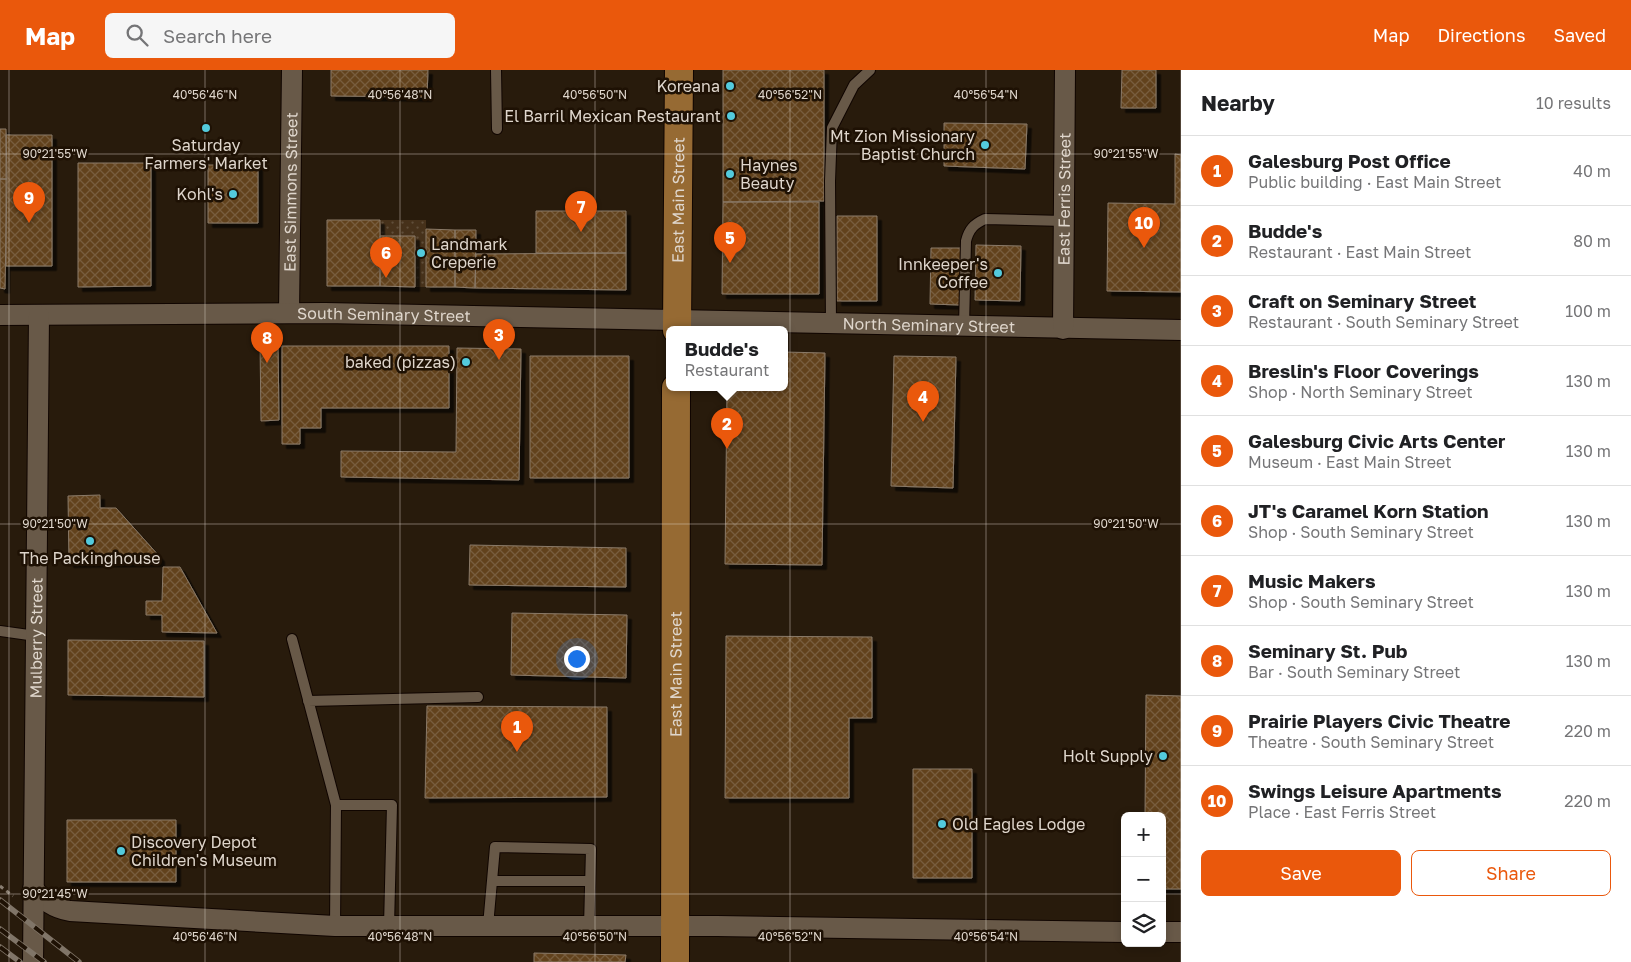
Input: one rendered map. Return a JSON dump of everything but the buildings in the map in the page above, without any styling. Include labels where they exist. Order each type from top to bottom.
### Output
[{"type":"main road","name":"East Main Street","points":[[676,325],[679,70]]},
{"type":"main road","name":"East Main Street","points":[[675,962],[676,391]]},
{"type":"street","name":"East Simmons Street","points":[[289,313],[292,70]]},
{"type":"street","name":"East Ferris Street","points":[[1064,329],[1065,70]]},
{"type":"street","name":"South Seminary Street","points":[[0,316],[289,313],[676,325]]},
{"type":"street","name":"Mulberry Street","points":[[33,962],[39,316]]},
{"type":"street","name":"North Seminary Street","points":[[676,325],[831,324],[1181,330]]},
{"type":"street","points":[[34,889],[46,903],[58,909],[335,926],[676,926],[1121,932]]},
{"type":"street","points":[[1166,932],[1181,932]]},
{"type":"lane","points":[[496,70],[497,129]]},
{"type":"lane","points":[[831,324],[830,181],[832,128],[854,85],[870,70]]},
{"type":"lane","points":[[964,327],[966,241],[969,230],[975,224],[986,219],[1064,221]]},
{"type":"lane","points":[[0,631],[36,636]]},
{"type":"lane","points":[[292,639],[336,806],[335,926]]},
{"type":"lane","points":[[308,701],[478,697]]},
{"type":"lane","points":[[336,806],[392,806],[389,926]]},
{"type":"lane","points":[[488,926],[495,847],[591,849],[589,927]]},
{"type":"lane","points":[[492,881],[590,881]]},
{"type":"shaded area","points":[[380,220],[426,220],[426,287],[415,287],[415,236],[380,236]]},
{"type":"railway","points":[[0,900],[79,962]]},
{"type":"railway","points":[[0,929],[44,962]]},
{"type":"railway","points":[[0,947],[20,962]]},
{"type":"place","name":"Koreana","points":[[730,86]]},
{"type":"place","name":"El Barril Mexican Restaurant","points":[[731,116]]},
{"type":"place","name":"Saturday Farmers' Market","points":[[206,128]]},
{"type":"place","name":"Mt Zion Missionary Baptist Church","points":[[985,145]]},
{"type":"place","name":"Haynes Beauty","points":[[730,174]]},
{"type":"place","name":"Kohl's","points":[[233,194]]},
{"type":"place","name":"Prairie Players Civic Theatre","points":[[29,223]]},
{"type":"place","name":"Music Makers","points":[[581,232]]},
{"type":"place","name":"Swings Leisure Apartments","points":[[1144,248]]},
{"type":"place","name":"Landmark Creperie","points":[[421,253]]},
{"type":"place","name":"Galesburg Civic Arts Center","points":[[730,263]]},
{"type":"place","name":"Innkeeper's Coffee","points":[[998,273]]},
{"type":"place","name":"JT's Caramel Korn Station","points":[[386,278]]},
{"type":"place","name":"Craft on Seminary Street","points":[[499,360]]},
{"type":"place","name":"baked (pizzas)","points":[[466,362]]},
{"type":"place","name":"Seminary St. Pub","points":[[267,363]]},
{"type":"place","name":"Breslin's Floor Coverings","points":[[923,422]]},
{"type":"place","name":"Budde's","points":[[727,449]]},
{"type":"place","name":"The Packinghouse","points":[[90,541]]},
{"type":"place","name":"Galesburg Post Office","points":[[517,752]]},
{"type":"place","name":"Holt Supply","points":[[1163,756]]},
{"type":"place","name":"Old Eagles Lodge","points":[[942,824]]},
{"type":"place","name":"Discovery Depot Children's Museum","points":[[121,851]]}]
